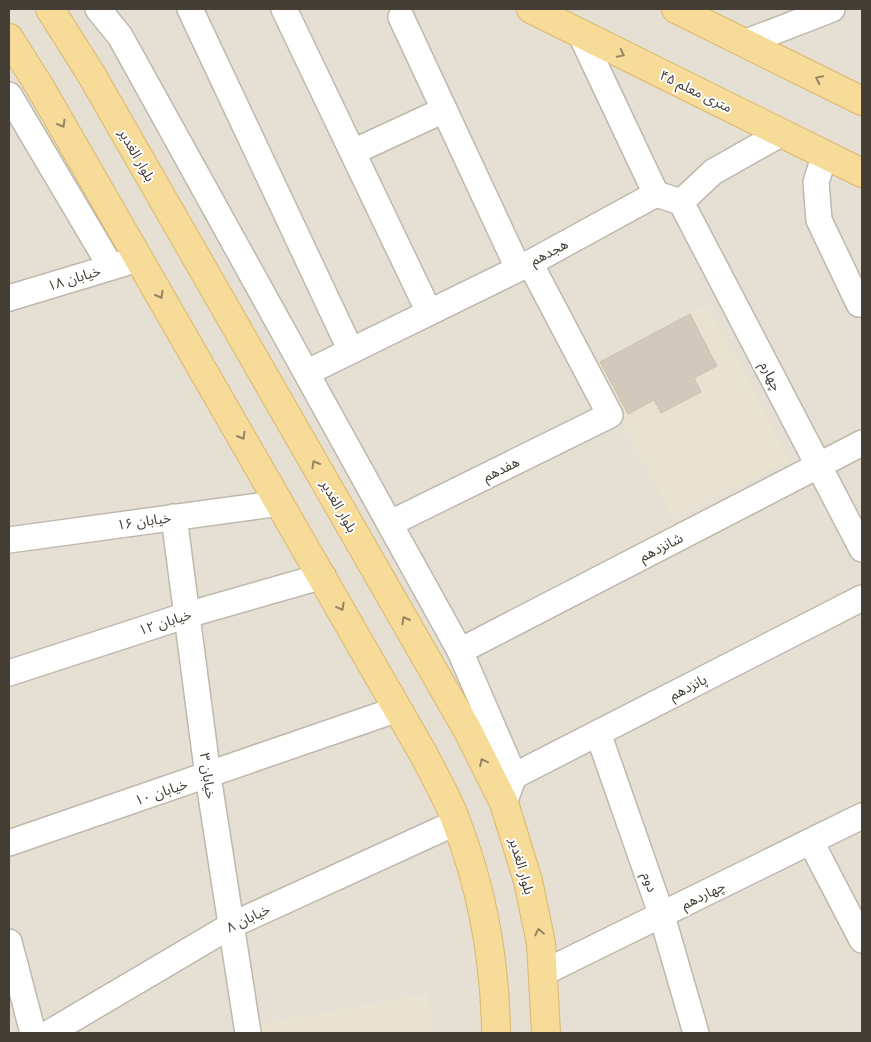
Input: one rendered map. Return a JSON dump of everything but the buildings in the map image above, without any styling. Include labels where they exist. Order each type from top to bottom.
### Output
[{"type":"main road","name":"بلوار الغدیر","points":[[50,9],[101,91],[468,731],[504,804],[528,881],[541,943],[546,1033]]},
{"type":"main road","name":"۴۵ متری معلم","points":[[531,9],[862,173]]},
{"type":"main road","points":[[676,9],[862,101]]},
{"type":"main road","points":[[9,38],[40,88],[323,576],[424,755],[457,822],[480,894],[492,950],[496,1033]]},
{"type":"street","points":[[98,9],[120,36],[308,372],[460,651],[514,776],[504,804]]},
{"type":"street","points":[[190,9],[351,351]]},
{"type":"street","points":[[284,9],[429,312]]},
{"type":"street","points":[[744,42],[832,9]]},
{"type":"street","points":[[401,18],[444,110],[524,265]]},
{"type":"street","points":[[580,33],[656,194],[682,202],[713,172],[782,133]]},
{"type":"street","points":[[40,88],[9,98],[110,267]]},
{"type":"street","points":[[352,152],[444,110]]},
{"type":"street","points":[[825,154],[816,182],[820,220],[859,304]]},
{"type":"street","name":"هجدهم","points":[[308,372],[524,265],[656,194]]},
{"type":"street","name":"چهارم","points":[[682,202],[817,466],[862,549]]},
{"type":"street","name":"خیابان ۱۸","points":[[9,298],[139,258]]},
{"type":"street","name":"هفدهم","points":[[391,523],[610,414],[524,265]]},
{"type":"street","name":"شانزدهم","points":[[460,651],[862,443]]},
{"type":"street","name":"خیابان ۱۶","points":[[9,540],[280,502]]},
{"type":"street","name":"خیابان ۳","points":[[174,517],[208,776],[248,1033]]},
{"type":"street","name":"خیابان ۱۲","points":[[9,673],[186,615],[323,576]]},
{"type":"street","name":"پانزدهم","points":[[514,776],[862,598]]},
{"type":"street","name":"خیابان ۱۰","points":[[9,843],[398,709]]},
{"type":"street","name":"دوم","points":[[598,733],[662,916],[696,1033]]},
{"type":"street","name":"چهاردهم","points":[[543,973],[862,816]]},
{"type":"street","name":"خیابان ۸","points":[[49,1033],[232,925],[457,822]]},
{"type":"street","points":[[811,842],[862,940]]},
{"type":"street","points":[[9,942],[34,1033]]},
{"type":"shaded area","points":[[9,9],[862,9],[862,1033],[9,1033]]},
{"type":"shaded area","points":[[707,304],[790,460],[673,520],[592,365]]},
{"type":"shaded area","points":[[428,993],[434,1033],[257,1033],[256,1025]]}]
